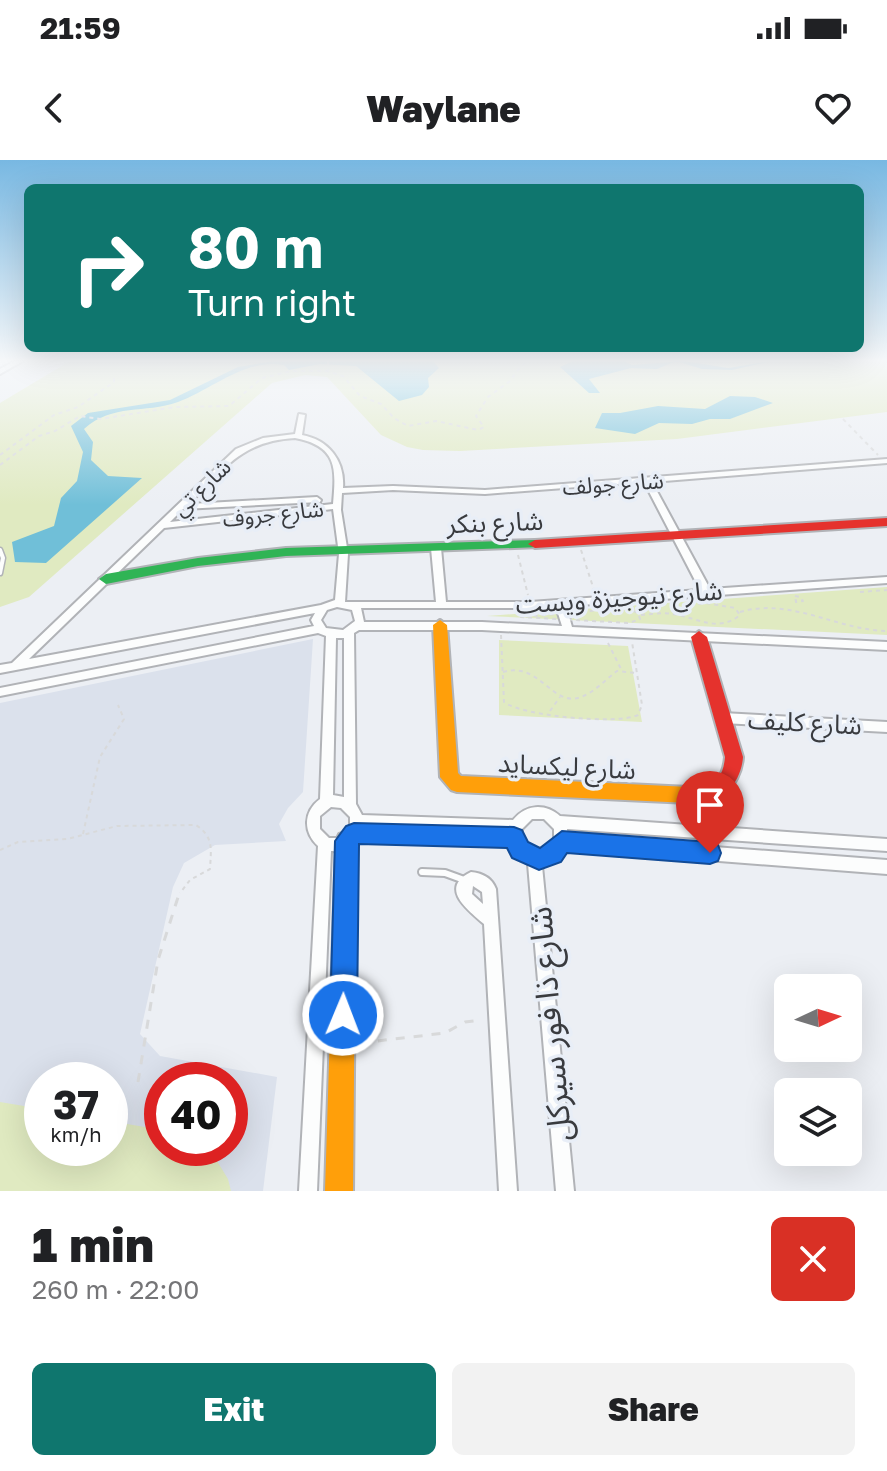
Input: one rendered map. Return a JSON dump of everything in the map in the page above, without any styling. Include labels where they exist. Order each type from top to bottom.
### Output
[{"type":"street","points":[[301,415],[298,436],[323,444],[338,468],[346,604]]},
{"type":"street","name":"شارع تي","points":[[16,665],[239,451],[266,439],[298,436]]},
{"type":"street","name":"شارع جولف","points":[[338,499],[393,488],[485,492],[884,464]]},
{"type":"street","points":[[647,480],[706,591]]},
{"type":"street","name":"شارع جروف","points":[[181,507],[338,499]]},
{"type":"street","name":"شارع جروف","points":[[161,526],[338,499]]},
{"type":"street","name":"شارع بنكر","points":[[106,579],[242,557],[343,549],[515,546],[887,522]]},
{"type":"street","points":[[436,548],[441,605]]},
{"type":"street","name":"شارع نيوجيزة ويست","points":[[353,629],[440,625],[501,627],[564,616],[598,601],[887,580]]},
{"type":"street","points":[[0,669],[346,604],[359,612],[348,661],[353,831],[339,1191]]},
{"type":"street","name":"شارع نيوجيزة ويست","points":[[346,604],[530,605],[599,632],[887,646]]},
{"type":"street","points":[[319,629],[316,616],[323,608]]},
{"type":"street","points":[[252,621],[259,631],[254,641]]},
{"type":"street","name":"شارع ليكسايد","points":[[440,625],[447,759],[449,777],[457,784],[709,795],[722,790],[731,781],[735,770],[699,637]]},
{"type":"street","points":[[0,692],[319,629],[331,635],[353,629]]},
{"type":"street","points":[[326,803],[331,635]]},
{"type":"street","points":[[331,662],[348,661]]},
{"type":"street","name":"شارع كليف","points":[[723,718],[887,727]]},
{"type":"street","points":[[350,805],[338,801],[326,803],[316,812],[311,829],[315,837],[336,845],[353,831],[514,831]]},
{"type":"street","points":[[562,842],[553,854],[534,858],[520,850],[514,831],[522,816],[534,813],[546,815],[556,822],[887,845]]},
{"type":"street","points":[[556,822],[562,842]]},
{"type":"street","points":[[562,842],[887,867]]},
{"type":"street","points":[[308,1191],[325,843]]},
{"type":"street","name":"شارع ذا فور سيركل","points":[[534,858],[565,1191]]},
{"type":"street","points":[[491,920],[465,898],[463,889],[467,881],[479,880],[489,889],[498,1020],[508,1191]]},
{"type":"lane","points":[[0,550],[3,558],[0,573]]},
{"type":"lane","points":[[422,872],[445,873],[467,881]]},
{"type":"path","points":[[0,455],[54,415],[72,409]]},
{"type":"path","points":[[78,409],[80,416]]},
{"type":"path","points":[[0,465],[39,436],[55,431],[80,416],[100,419],[162,409]]},
{"type":"path","points":[[386,409],[401,423],[413,426],[436,421],[472,431],[484,427],[476,416],[479,409]]},
{"type":"path","points":[[843,419],[884,464]]},
{"type":"path","points":[[578,541],[598,601]]},
{"type":"path","points":[[515,546],[530,605]]},
{"type":"path","points":[[796,602],[797,610]]},
{"type":"path","points":[[676,614],[683,606],[706,603],[728,606],[739,612],[761,607],[797,610],[844,626],[887,631]]},
{"type":"path","points":[[640,615],[637,621],[629,623],[564,616],[521,617],[564,616],[626,608],[640,615],[676,614],[685,620],[715,624],[737,619],[739,612]]},
{"type":"path","points":[[501,627],[504,702],[522,713],[550,712],[558,716],[633,718],[642,705],[630,633]]},
{"type":"path","points":[[599,632],[614,650],[622,670]]},
{"type":"path","points":[[503,672],[513,668],[525,669],[561,696],[581,697],[622,670],[637,674]]},
{"type":"path","points":[[550,712],[561,696]]},
{"type":"path","points":[[83,835],[100,757],[124,719],[118,705]]},
{"type":"path","points":[[0,850],[32,839],[67,839],[117,826],[196,825],[207,832],[212,842],[210,869],[181,889],[162,943],[138,1082]]},
{"type":"path","points":[[343,1045],[445,1033],[469,1021],[498,1020]]},
{"type":"shaded area","points":[[313,639],[303,792],[279,824],[286,841],[215,845],[184,863],[173,887],[140,1034],[160,1056],[193,1062],[144,1062],[144,1166],[248,1166],[248,1072],[277,1077],[263,1191],[0,1191],[0,703]]},
{"type":"green space","points":[[0,409],[242,409],[29,597],[0,607]]},
{"type":"green space","points":[[357,409],[887,409],[887,412],[677,439],[460,451],[407,447],[381,435]]},
{"type":"green space","points":[[887,587],[887,635],[487,616]]},
{"type":"green space","points":[[499,640],[628,646],[642,722],[499,715]]},
{"type":"green space","points":[[0,1102],[24,1106],[24,1166],[128,1166],[128,1124],[144,1127],[144,1166],[220,1166],[231,1191],[0,1191]]},
{"type":"water","points":[[141,409],[106,416],[84,429],[93,442],[91,460],[108,476],[142,478],[46,563],[15,562],[12,542],[54,526],[61,498],[77,481],[83,452],[71,426],[88,413]]},
{"type":"water","points":[[641,409],[757,409],[730,419],[710,419],[692,424],[659,423],[635,434],[595,428],[602,413]]},
{"type":"traffic: fast","points":[[106,579],[198,562],[286,552],[535,544]]},
{"type":"traffic: slow","points":[[440,625],[449,777],[457,784],[689,795]]},
{"type":"traffic: slow","points":[[339,1191],[346,841]]},
{"type":"traffic: jam","points":[[535,544],[887,522]]},
{"type":"traffic: jam","points":[[689,795],[707,793],[722,786],[731,775],[734,757],[699,637]]},
{"type":"route","points":[[343,1015],[346,841],[354,833],[514,837],[520,850],[539,859],[553,854],[562,842],[710,853]]}]
